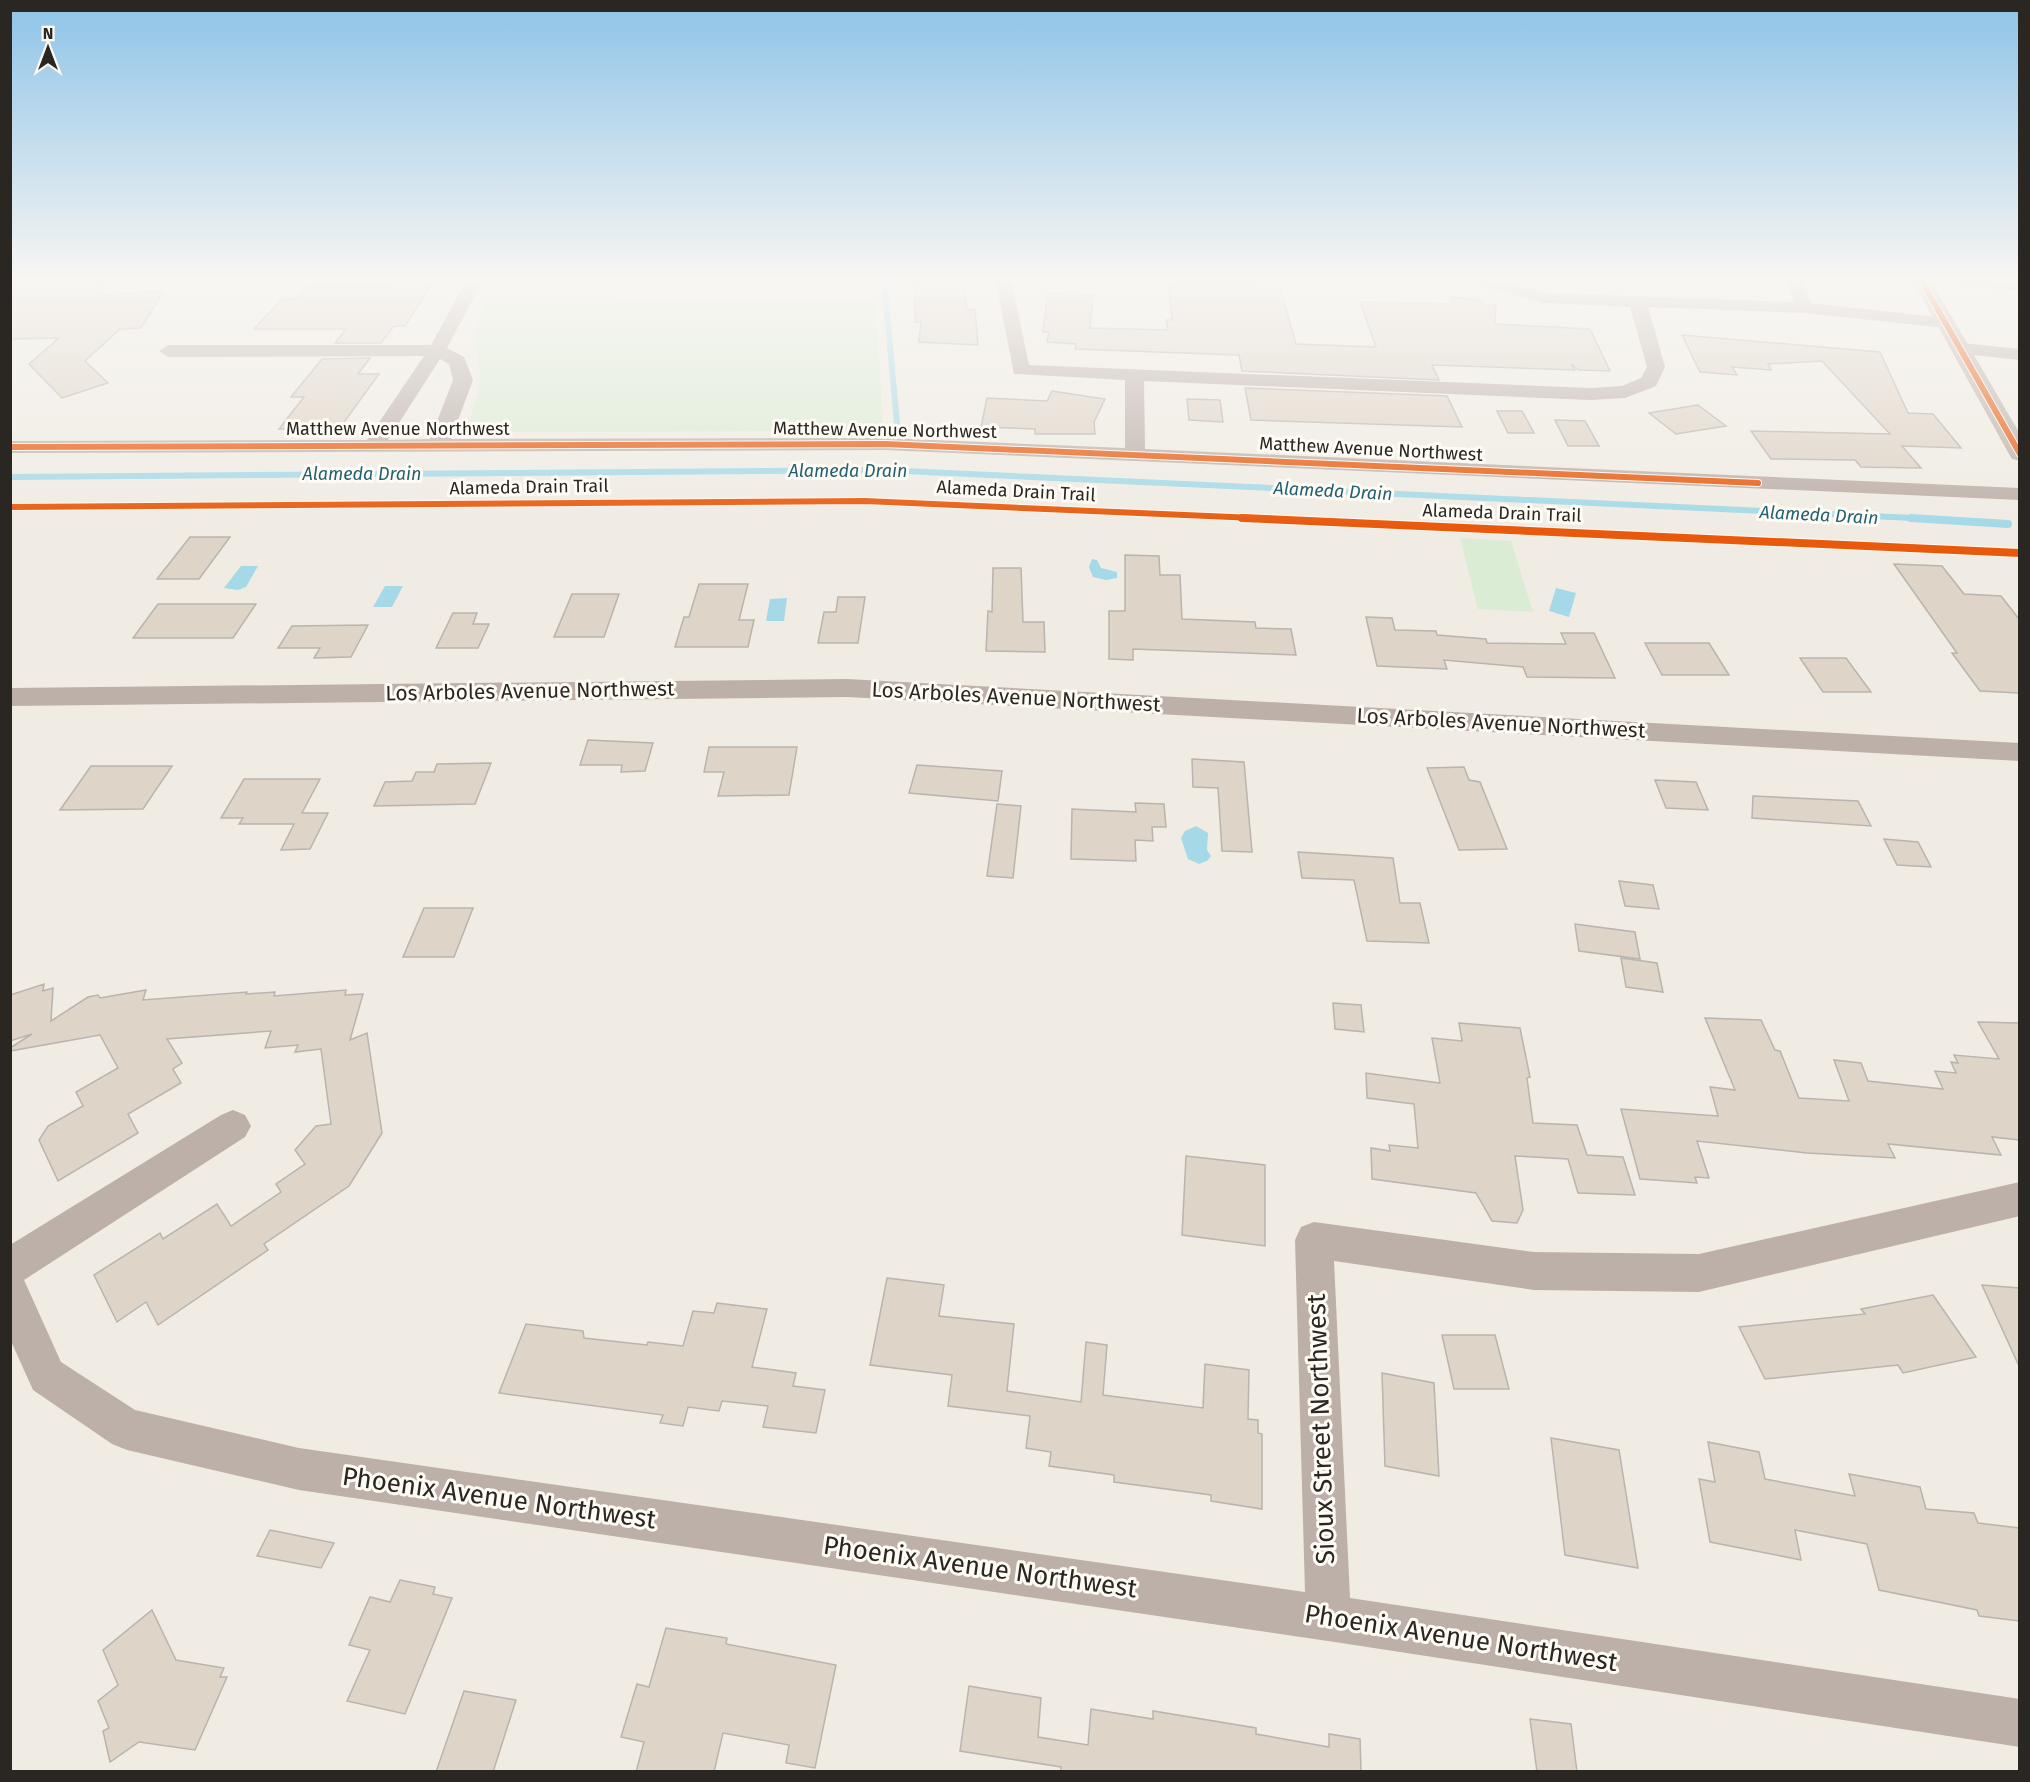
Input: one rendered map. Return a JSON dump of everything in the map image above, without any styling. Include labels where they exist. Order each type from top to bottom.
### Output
[{"type":"main road","points":[[1968,361],[2019,454]]},
{"type":"street","points":[[374,445],[430,361]]},
{"type":"street","points":[[438,445],[451,417],[463,380],[457,361]]},
{"type":"street","points":[[1019,361],[1021,370],[1591,394],[1625,392],[1649,382],[1656,367],[1654,361]]},
{"type":"street","points":[[1134,375],[1135,454]]},
{"type":"street","name":"Matthew Avenue Northwest","points":[[10,447],[885,444],[2019,494]]},
{"type":"street","name":"Los Arboles Avenue Northwest","points":[[10,697],[847,688],[2019,752]]},
{"type":"street","points":[[10,1267],[233,1126]]},
{"type":"street","name":"Sioux Street Northwest","points":[[1328,1618],[1314,1240],[1534,1270],[1699,1273],[2019,1199]]},
{"type":"street","name":"Phoenix Avenue Northwest","points":[[10,1293],[47,1376],[127,1429],[299,1469],[1328,1618],[2019,1724]]},
{"type":"green space","points":[[479,361],[879,361],[883,431],[472,432],[470,420],[478,394]]},
{"type":"green space","points":[[1460,538],[1511,541],[1533,612],[1478,609]]},
{"type":"water","points":[[1092,559],[1097,560],[1101,568],[1117,572],[1117,578],[1106,580],[1093,577],[1089,567]]},
{"type":"water","points":[[241,566],[258,566],[246,587],[238,590],[224,588]]},
{"type":"water","points":[[385,586],[403,586],[392,607],[373,607]]},
{"type":"water","points":[[1556,588],[1576,593],[1569,617],[1549,611]]},
{"type":"water","points":[[787,598],[784,621],[766,621],[770,599]]},
{"type":"water","points":[[1196,826],[1208,833],[1207,850],[1211,856],[1207,861],[1199,864],[1188,859],[1181,838],[1185,831]]},
{"type":"building","points":[[32,361],[85,361],[108,383],[62,398],[29,364]]},
{"type":"building","points":[[320,361],[368,361],[358,374],[379,374],[339,429],[279,429],[304,397],[291,397]]},
{"type":"building","points":[[1240,361],[1605,361],[1610,371],[1579,370],[1571,364],[1575,370],[1432,365],[1439,380],[1242,371]]},
{"type":"building","points":[[1695,361],[1819,361],[1768,364],[1771,370],[1732,367],[1737,375],[1700,372]]},
{"type":"building","points":[[1822,361],[1884,361],[1908,413],[1933,414],[1961,448],[1902,446],[1921,468],[1861,467],[1855,460],[1771,459],[1751,431],[1890,434]]},
{"type":"building","points":[[1245,388],[1447,396],[1462,427],[1251,420]]},
{"type":"building","points":[[1052,391],[1105,399],[1094,422],[1095,434],[1035,434],[1035,429],[981,427],[987,398],[1047,401]]},
{"type":"building","points":[[1187,399],[1220,400],[1223,422],[1189,420]]},
{"type":"building","points":[[1698,405],[1726,426],[1676,434],[1649,413]]},
{"type":"building","points":[[1497,411],[1522,411],[1534,433],[1508,433]]},
{"type":"building","points":[[1555,420],[1585,421],[1599,446],[1568,446]]},
{"type":"building","points":[[190,537],[230,537],[199,579],[157,579]]},
{"type":"building","points":[[1125,555],[1159,556],[1160,575],[1180,575],[1182,619],[1255,622],[1256,628],[1291,629],[1296,655],[1133,649],[1133,660],[1109,659],[1109,611],[1125,611]]},
{"type":"building","points":[[1894,564],[1942,566],[1964,594],[2001,596],[2019,619],[2019,693],[1980,691],[1952,653],[1957,653]]},
{"type":"building","points":[[993,568],[1021,568],[1023,622],[1044,622],[1045,652],[986,651],[988,611],[992,612]]},
{"type":"building","points":[[699,584],[748,584],[739,620],[754,620],[748,647],[675,647],[684,617],[689,617]]},
{"type":"building","points":[[572,594],[619,594],[604,637],[554,637]]},
{"type":"building","points":[[838,597],[865,597],[858,643],[818,643],[824,612],[836,612]]},
{"type":"building","points":[[158,604],[256,604],[233,638],[133,638]]},
{"type":"building","points":[[453,613],[477,613],[473,624],[489,624],[478,648],[436,648]]},
{"type":"building","points":[[1366,617],[1392,618],[1395,630],[1436,631],[1437,635],[1486,639],[1487,643],[1566,644],[1561,633],[1594,633],[1615,678],[1527,677],[1523,667],[1444,660],[1447,669],[1377,666]]},
{"type":"building","points":[[368,625],[351,657],[314,658],[320,648],[278,648],[292,626]]},
{"type":"building","points":[[1645,643],[1709,643],[1729,675],[1662,675]]},
{"type":"building","points":[[1800,658],[1846,658],[1871,692],[1823,692]]},
{"type":"building","points":[[588,740],[653,743],[645,771],[621,772],[622,765],[580,765]]},
{"type":"building","points":[[709,747],[797,747],[789,795],[718,796],[724,772],[704,772]]},
{"type":"building","points":[[1192,759],[1244,762],[1252,852],[1222,851],[1218,788],[1193,787]]},
{"type":"building","points":[[491,763],[475,804],[374,806],[385,782],[412,781],[416,772],[434,772],[437,764]]},
{"type":"building","points":[[917,765],[1002,771],[998,801],[909,793]]},
{"type":"building","points":[[91,766],[172,766],[143,809],[60,810]]},
{"type":"building","points":[[1464,767],[1469,780],[1480,782],[1507,849],[1459,850],[1427,768]]},
{"type":"building","points":[[244,779],[320,779],[302,813],[328,813],[310,849],[281,850],[294,824],[239,824],[243,818],[221,818]]},
{"type":"building","points":[[1655,780],[1696,782],[1708,810],[1666,808]]},
{"type":"building","points":[[1753,796],[1858,801],[1871,826],[1752,818]]},
{"type":"building","points":[[1135,803],[1164,804],[1166,827],[1152,827],[1153,841],[1135,840],[1136,861],[1071,859],[1072,809],[1136,812]]},
{"type":"building","points":[[997,804],[1021,806],[1013,878],[987,876]]},
{"type":"building","points":[[1884,839],[1918,842],[1931,867],[1897,865]]},
{"type":"building","points":[[1298,852],[1393,858],[1400,903],[1420,903],[1429,943],[1367,941],[1354,880],[1302,878]]},
{"type":"building","points":[[1619,881],[1653,885],[1659,909],[1625,906]]},
{"type":"building","points":[[424,908],[473,908],[454,957],[403,957]]},
{"type":"building","points":[[1575,924],[1635,932],[1640,959],[1579,951]]},
{"type":"building","points":[[1621,958],[1657,963],[1663,992],[1626,987]]},
{"type":"building","points":[[44,984],[43,991],[53,988],[51,1021],[88,997],[98,995],[100,998],[146,990],[143,1000],[247,992],[246,994],[275,992],[274,996],[346,990],[345,995],[363,994],[350,1040],[367,1033],[382,1133],[349,1186],[264,1244],[268,1250],[158,1325],[146,1302],[117,1322],[94,1275],[160,1233],[163,1239],[217,1204],[231,1226],[281,1192],[276,1184],[305,1164],[295,1150],[316,1126],[331,1124],[321,1049],[295,1052],[298,1045],[265,1048],[271,1031],[167,1039],[182,1063],[173,1069],[181,1083],[128,1114],[138,1133],[58,1181],[39,1140],[48,1126],[83,1106],[76,1092],[118,1068],[100,1035],[10,1051],[10,1048],[32,1034],[10,1041],[10,995]]},
{"type":"building","points":[[1333,1003],[1361,1005],[1364,1032],[1335,1029]]},
{"type":"building","points":[[1705,1018],[1761,1020],[1775,1050],[1780,1051],[1799,1098],[1849,1101],[1834,1060],[1861,1063],[1868,1081],[1943,1089],[1935,1071],[1956,1073],[1951,1062],[1958,1063],[1954,1055],[1999,1059],[1978,1022],[2019,1023],[2019,1140],[1992,1137],[2001,1155],[1888,1144],[1895,1158],[1807,1153],[1697,1141],[1709,1178],[1695,1177],[1697,1183],[1640,1179],[1621,1109],[1718,1116],[1710,1087],[1735,1090]]},
{"type":"building","points":[[1459,1023],[1520,1028],[1530,1077],[1527,1078],[1533,1123],[1577,1125],[1587,1155],[1623,1157],[1635,1195],[1578,1193],[1568,1159],[1515,1156],[1523,1210],[1517,1223],[1492,1221],[1476,1193],[1372,1179],[1371,1148],[1390,1151],[1389,1145],[1418,1148],[1414,1104],[1367,1098],[1366,1073],[1440,1083],[1432,1038],[1462,1041]]},
{"type":"building","points":[[1186,1156],[1265,1165],[1265,1246],[1182,1235]]},
{"type":"building","points":[[887,1278],[944,1285],[939,1316],[1014,1324],[1007,1391],[1081,1402],[1086,1342],[1107,1345],[1103,1395],[1203,1408],[1205,1364],[1249,1370],[1248,1419],[1258,1420],[1258,1433],[1262,1434],[1262,1509],[1211,1501],[1211,1495],[1114,1482],[1114,1475],[1049,1466],[1051,1452],[1026,1448],[1030,1416],[948,1406],[952,1375],[870,1365]]},
{"type":"building","points":[[1982,1285],[2019,1288],[2019,1366]]},
{"type":"building","points":[[1933,1295],[1976,1357],[1903,1373],[1898,1365],[1765,1379],[1739,1327],[1865,1314],[1861,1309]]},
{"type":"building","points":[[717,1303],[767,1309],[752,1367],[796,1373],[793,1386],[825,1390],[816,1433],[763,1427],[768,1406],[722,1401],[719,1411],[688,1407],[683,1426],[660,1423],[663,1415],[499,1393],[526,1324],[583,1331],[584,1338],[647,1345],[648,1342],[683,1346],[693,1311],[714,1313]]},
{"type":"building","points":[[1442,1335],[1495,1335],[1509,1389],[1454,1389]]},
{"type":"building","points":[[1382,1373],[1434,1383],[1439,1476],[1385,1466]]},
{"type":"building","points":[[1551,1438],[1619,1450],[1638,1568],[1565,1555]]},
{"type":"building","points":[[1708,1442],[1759,1452],[1765,1479],[1855,1496],[1849,1474],[1920,1487],[1926,1509],[1974,1513],[1978,1523],[2019,1528],[2019,1621],[1979,1616],[1977,1610],[1879,1590],[1867,1544],[1795,1530],[1801,1560],[1710,1542],[1699,1479],[1715,1482]]},
{"type":"building","points":[[270,1530],[334,1543],[321,1568],[257,1556]]},
{"type":"building","points":[[400,1580],[435,1587],[433,1594],[452,1598],[405,1714],[347,1701],[370,1650],[349,1645],[370,1597],[390,1602]]},
{"type":"building","points":[[152,1610],[176,1660],[224,1668],[220,1677],[227,1677],[195,1750],[139,1742],[110,1762],[103,1731],[109,1728],[98,1701],[118,1685],[103,1650]]},
{"type":"building","points":[[666,1628],[727,1638],[726,1644],[836,1665],[815,1768],[786,1763],[789,1745],[723,1733],[714,1772],[636,1772],[644,1742],[621,1737],[637,1684],[649,1687]]},
{"type":"building","points":[[969,1686],[1041,1698],[1038,1737],[1088,1745],[1091,1709],[1153,1719],[1153,1711],[1256,1728],[1256,1734],[1329,1747],[1329,1734],[1360,1739],[1361,1772],[1061,1772],[1061,1767],[960,1751]]},
{"type":"building","points":[[464,1691],[516,1700],[493,1772],[436,1772]]},
{"type":"building","points":[[1530,1719],[1571,1724],[1577,1772],[1537,1772]]},
{"type":"waterway","points":[[891,361],[898,435]]},
{"type":"waterway","name":"Alameda Drain","points":[[10,477],[883,470],[1935,519]]},
{"type":"waterway","name":"Alameda Drain","points":[[1911,518],[2008,524]]},
{"type":"cycle path","points":[[1967,361],[2020,454]]},
{"type":"cycle path","points":[[10,447],[885,444],[1758,483]]},
{"type":"cycle path","name":"Alameda Drain Trail","points":[[10,507],[865,501],[2020,553]]}]
